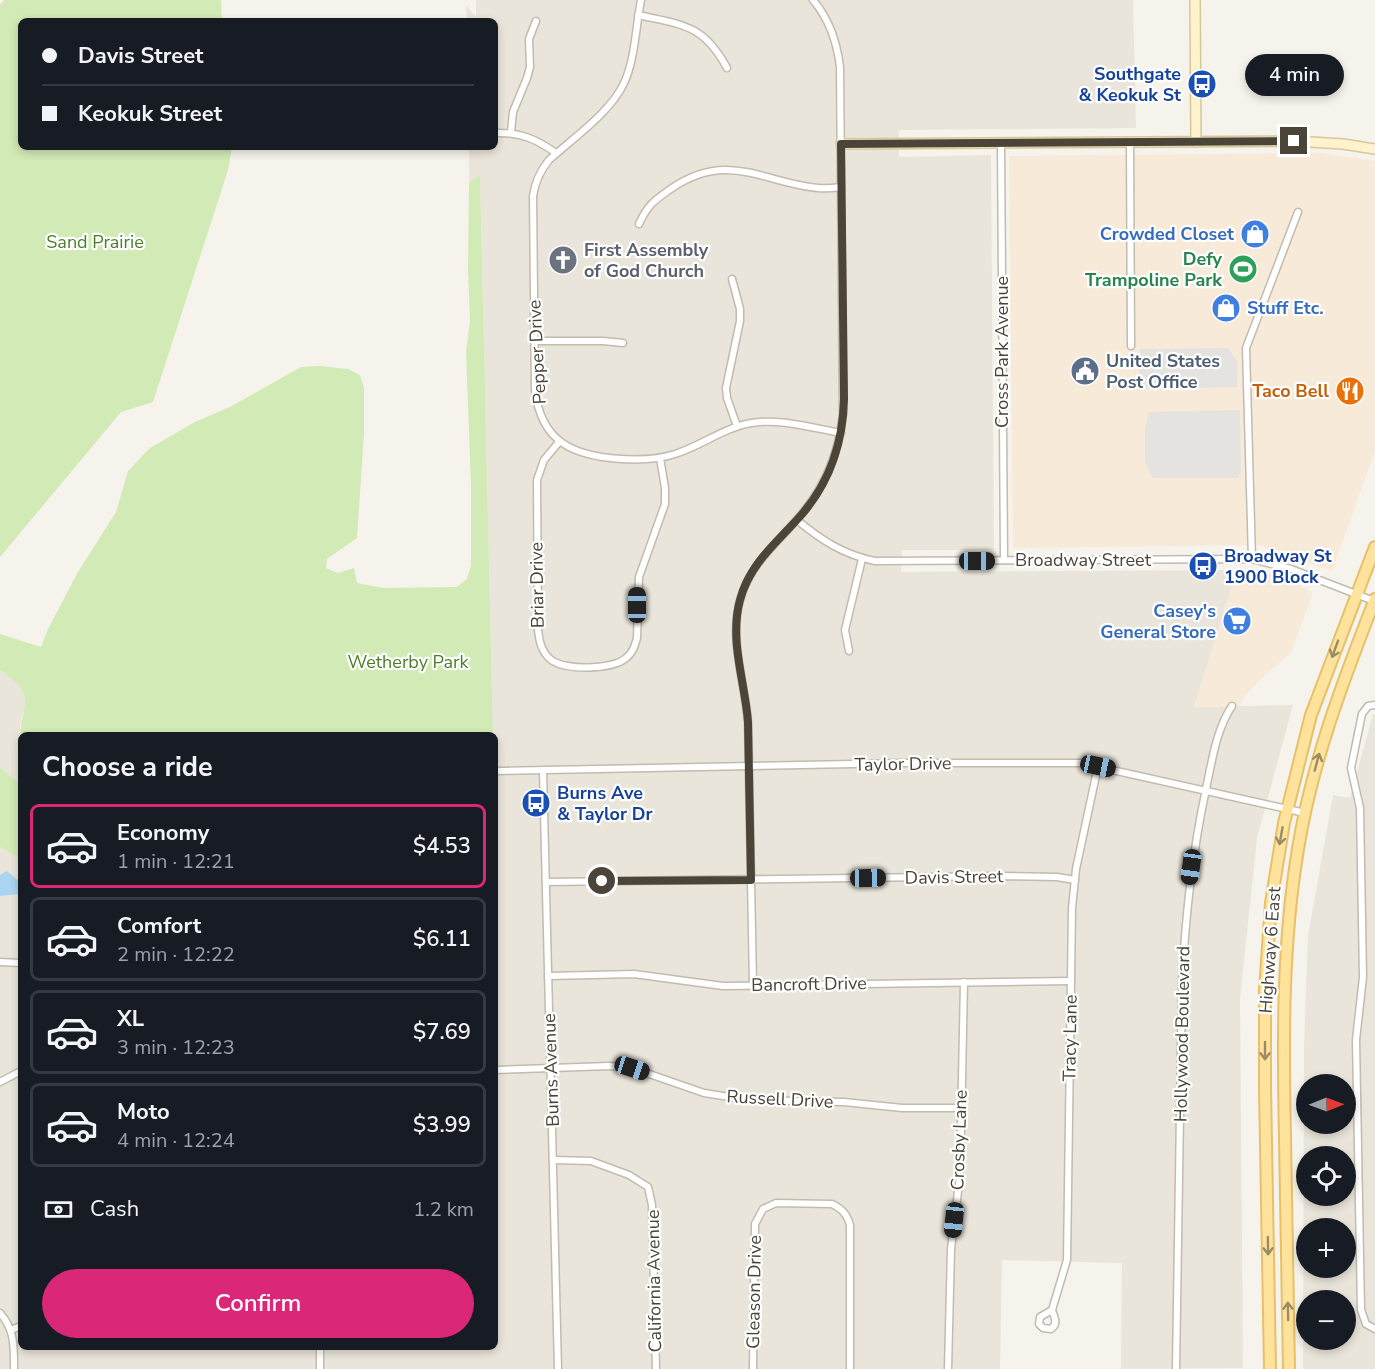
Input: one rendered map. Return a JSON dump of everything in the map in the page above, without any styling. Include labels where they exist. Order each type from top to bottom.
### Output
[{"type":"main road","name":"Highway 6 East","points":[[1270,1369],[1265,990],[1271,903],[1287,809],[1311,715],[1375,547]]},
{"type":"main road","name":"Highway 6 East","points":[[1289,1369],[1284,988],[1290,904],[1305,813],[1319,755],[1375,600]]},
{"type":"street","name":"Pepper Drive","points":[[641,0],[629,70],[621,90],[607,107],[556,153],[542,169],[535,187],[533,196],[537,403],[546,425],[560,442],[583,454],[641,460],[676,454],[737,426],[753,423],[777,422],[841,433]]},
{"type":"street","points":[[1195,0],[1196,142]]},
{"type":"street","points":[[753,985],[746,701],[736,634],[739,603],[745,584],[756,564],[796,520],[822,485],[836,452],[841,433],[844,399],[838,52],[831,27],[818,1]]},
{"type":"street","points":[[638,15],[687,26],[702,34],[727,68]]},
{"type":"street","points":[[511,132],[513,112],[530,67],[529,39],[536,21]]},
{"type":"street","points":[[498,133],[511,132],[531,137],[556,153]]},
{"type":"street","points":[[841,144],[1294,141],[1343,144],[1375,149]]},
{"type":"street","points":[[1130,142],[1131,346]]},
{"type":"street","name":"Cross Park Avenue","points":[[1001,143],[1004,560]]},
{"type":"street","points":[[639,224],[647,207],[664,194],[688,179],[713,171],[752,172],[810,187],[841,187]]},
{"type":"street","points":[[1252,559],[1246,348],[1298,212]]},
{"type":"street","points":[[732,279],[740,309],[740,321],[726,388],[727,398],[737,426]]},
{"type":"street","points":[[535,342],[622,343]]},
{"type":"street","name":"Briar Drive","points":[[560,442],[544,460],[537,480],[538,629],[544,652],[560,665],[570,667],[610,666],[620,663],[627,658],[635,645],[639,577],[665,504],[660,458]]},
{"type":"street","name":"Broadway Street","points":[[796,520],[830,546],[862,559],[889,562],[1252,559],[1291,569],[1375,600]]},
{"type":"street","points":[[849,651],[845,630],[862,559]]},
{"type":"street","name":"Hollywood Boulevard","points":[[1176,1369],[1185,924],[1193,856],[1212,757],[1232,706]]},
{"type":"street","points":[[1371,706],[1362,714],[1351,768],[1359,801],[1363,977],[1356,1040],[1361,1310],[1363,1320],[1370,1328],[1375,1329]]},
{"type":"street","name":"Taylor Drive","points":[[498,771],[1081,763],[1305,813]]},
{"type":"street","name":"Tracy Lane","points":[[1052,1310],[1067,1260],[1071,922],[1075,880],[1098,766]]},
{"type":"street","name":"Burns Avenue","points":[[543,771],[558,1369]]},
{"type":"street","name":"Davis Street","points":[[546,882],[1039,876],[1075,880]]},
{"type":"street","points":[[0,962],[18,963]]},
{"type":"street","name":"Bancroft Drive","points":[[548,976],[634,974],[713,986],[1071,981]]},
{"type":"street","name":"Crosby Lane","points":[[948,1369],[951,1249],[960,1175],[964,982]]},
{"type":"street","name":"Russell Drive","points":[[498,1070],[609,1066],[632,1068],[704,1093],[749,1100],[844,1102],[886,1107],[961,1108]]},
{"type":"street","points":[[0,1082],[18,1073]]},
{"type":"street","name":"California Avenue","points":[[553,1160],[591,1161],[638,1179],[650,1191],[656,1369]]},
{"type":"street","name":"Gleason Drive","points":[[753,1369],[755,1224],[756,1218],[763,1209],[776,1203],[832,1204],[839,1207],[848,1218],[850,1225],[850,1369]]},
{"type":"street","points":[[0,1313],[11,1329],[14,1341],[14,1369]]},
{"type":"street","points":[[11,1329],[18,1327]]},
{"type":"street","points":[[320,1350],[320,1369]]},
{"type":"shaded area","points":[[476,0],[1133,0],[1136,128],[899,130],[899,157],[991,155],[994,550],[902,550],[901,572],[1237,570],[1194,707],[1293,705],[1257,838],[1240,999],[1243,1368],[1121,1369],[1122,1263],[1002,1260],[1000,1369],[0,1369],[0,847],[18,857],[18,1350],[498,1350],[498,732],[493,732],[480,176],[469,183],[469,150],[498,150],[498,18],[467,18],[466,5],[476,17]]},
{"type":"shaded area","points":[[1320,153],[1375,161],[1375,451],[1332,571],[1258,545],[1013,548],[1009,156]]},
{"type":"shaded area","points":[[1228,348],[1238,362],[1237,387],[1143,389],[1139,374],[1140,349]]},
{"type":"shaded area","points":[[1240,410],[1241,471],[1238,478],[1153,478],[1145,462],[1145,428],[1149,412]]},
{"type":"shaded area","points":[[1237,570],[1265,573],[1306,588],[1313,593],[1291,653],[1264,676],[1243,698],[1240,706],[1194,707]]},
{"type":"shaded area","points":[[0,670],[18,682],[26,694],[20,732],[18,732],[18,782],[0,768]]},
{"type":"shaded area","points":[[1373,714],[1375,714],[1375,1369],[1303,1369],[1303,1350],[1356,1350],[1356,1290],[1303,1290],[1303,1278],[1356,1278],[1356,1218],[1303,1218],[1304,1206],[1356,1206],[1356,1146],[1304,1146],[1304,1134],[1356,1134],[1356,1074],[1304,1074],[1308,936],[1333,795],[1350,798]]},
{"type":"green space","name":"Sand Prairie","points":[[4,0],[221,0],[222,18],[18,18],[18,150],[231,150],[228,170],[153,402],[121,412],[0,557],[0,5]]},
{"type":"green space","name":"Wetherby Park","points":[[480,175],[493,732],[21,732],[24,695],[21,688],[0,670],[0,634],[41,647],[78,572],[116,512],[128,471],[150,448],[301,367],[320,366],[348,369],[360,375],[364,388],[364,434],[357,538],[327,559],[326,568],[338,573],[354,568],[357,583],[383,588],[457,587],[467,579],[471,565],[471,484],[466,352],[470,320],[469,183]]},
{"type":"green space","points":[[0,768],[18,782],[18,857],[0,847]]},
{"type":"water","points":[[7,871],[18,880],[18,894],[0,896],[0,875]]},
{"type":"place","name":"Southgate & Keokuk St","points":[[1202,84]]},
{"type":"place","name":"Crowded Closet","points":[[1255,234]]},
{"type":"place","name":"First Assembly of God Church","points":[[563,260]]},
{"type":"place","name":"Defy Trampoline Park","points":[[1243,269]]},
{"type":"place","name":"Stuff Etc.","points":[[1226,308]]},
{"type":"place","name":"United States Post Office","points":[[1085,371]]},
{"type":"place","name":"Taco Bell","points":[[1350,391]]},
{"type":"place","name":"Broadway St 1900 Block","points":[[1203,566]]},
{"type":"place","name":"Casey's General Store","points":[[1237,621]]},
{"type":"place","name":"Burns Ave & Taylor Dr","points":[[536,803]]},
{"type":"route","points":[[602,881],[751,880],[748,722],[737,647],[736,618],[742,590],[748,578],[764,554],[814,499],[830,470],[841,433],[844,399],[841,144],[1294,141]]}]
